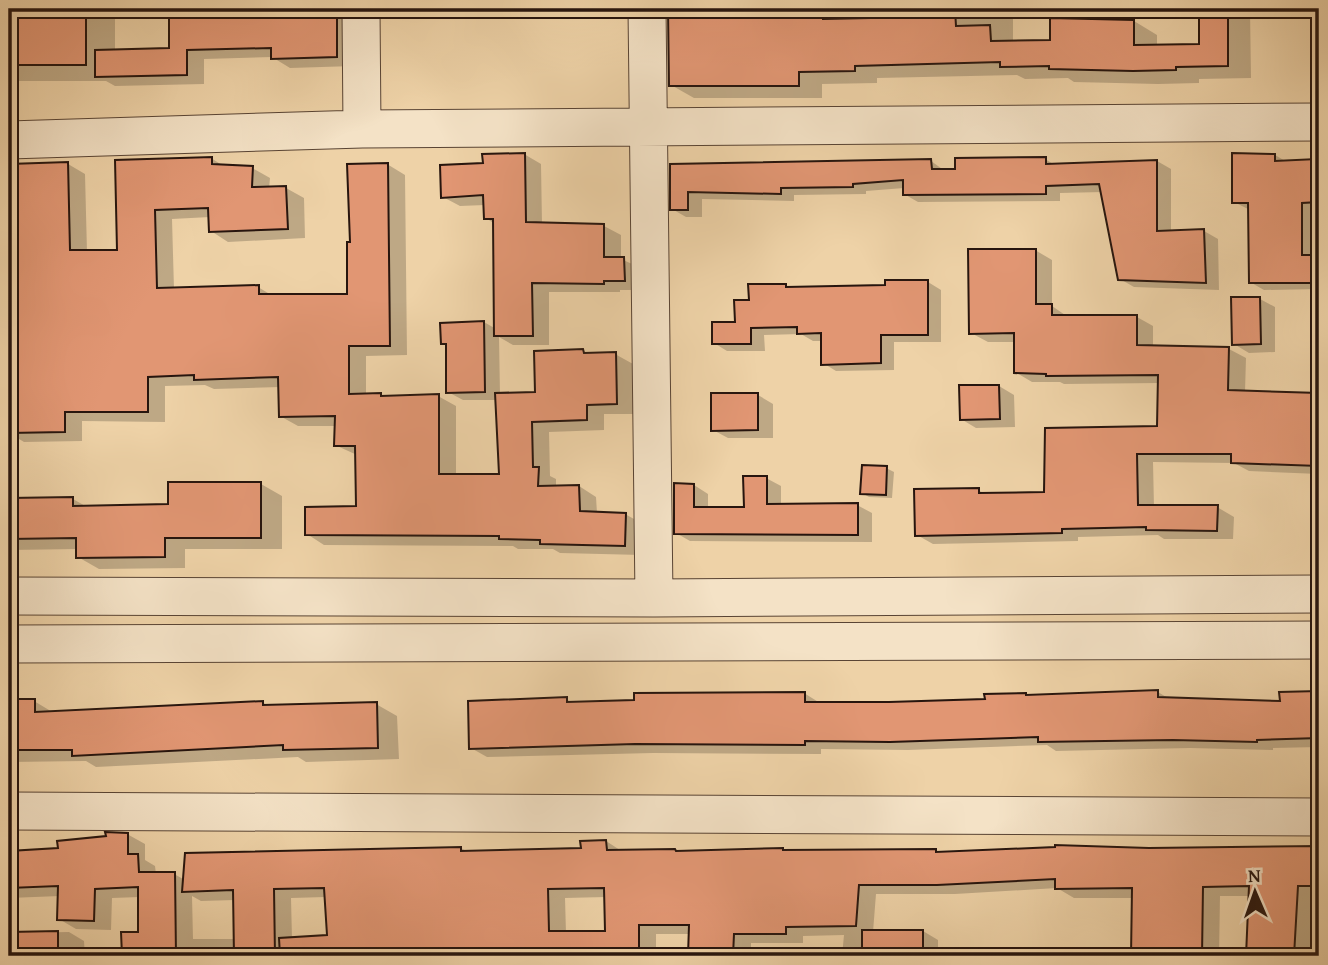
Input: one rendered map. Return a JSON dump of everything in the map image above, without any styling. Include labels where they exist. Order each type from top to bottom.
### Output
[{"type":"street","points":[[361,9],[362,129]]},
{"type":"street","points":[[647,9],[654,598]]},
{"type":"street","points":[[9,140],[362,129],[1319,122]]},
{"type":"street","points":[[9,596],[654,598],[1319,594]]},
{"type":"street","points":[[9,644],[1319,640]]},
{"type":"street","points":[[9,811],[1319,817]]},
{"type":"building","points":[[9,9],[86,9],[86,65],[9,65]]},
{"type":"building","points":[[169,9],[337,9],[337,57],[271,59],[271,48],[187,50],[187,75],[95,77],[95,50],[169,48]]},
{"type":"building","points":[[668,9],[823,9],[823,19],[870,18],[869,9],[955,9],[956,26],[990,25],[991,41],[1050,40],[1050,18],[1134,20],[1134,45],[1199,44],[1199,9],[1228,9],[1228,66],[1133,71],[1049,69],[1049,66],[1000,67],[1000,62],[855,66],[855,71],[799,72],[799,86],[669,86]]},
{"type":"building","points":[[525,153],[526,222],[604,224],[604,257],[624,257],[625,281],[604,281],[604,284],[532,283],[533,336],[494,336],[493,219],[484,219],[483,195],[441,198],[440,165],[483,163],[482,154]]},
{"type":"building","points":[[1232,153],[1275,154],[1275,161],[1317,159],[1319,202],[1302,203],[1302,255],[1319,255],[1319,283],[1249,283],[1248,203],[1232,203]]},
{"type":"building","points":[[212,157],[212,164],[253,166],[252,187],[286,186],[288,229],[209,232],[208,208],[155,210],[157,288],[259,285],[259,294],[347,294],[347,242],[350,242],[347,164],[388,163],[390,346],[349,346],[349,394],[439,394],[439,474],[499,474],[495,393],[535,392],[534,351],[583,349],[584,353],[616,352],[617,404],[587,405],[587,420],[532,422],[533,467],[539,467],[538,486],[579,485],[580,511],[626,513],[625,546],[540,544],[540,540],[499,539],[499,536],[305,535],[305,507],[356,506],[355,446],[334,446],[335,416],[279,417],[278,377],[194,380],[194,375],[148,377],[148,412],[65,412],[65,432],[9,433],[9,164],[68,162],[70,250],[117,250],[115,160]]},
{"type":"building","points":[[1046,157],[1046,164],[1157,160],[1157,231],[1204,229],[1206,283],[1118,280],[1099,184],[1046,186],[1046,194],[903,195],[903,180],[853,184],[853,187],[781,188],[781,194],[688,192],[688,210],[670,210],[670,164],[931,159],[932,169],[955,169],[955,158]]},
{"type":"building","points":[[968,249],[1036,249],[1036,304],[1052,304],[1052,315],[1137,315],[1137,345],[1229,347],[1228,390],[1319,393],[1319,466],[1231,463],[1231,454],[1137,454],[1138,505],[1218,505],[1217,531],[1146,530],[1146,527],[1062,529],[1062,533],[915,536],[914,489],[979,488],[979,493],[1044,492],[1045,428],[1157,426],[1158,375],[1046,376],[1014,373],[1014,333],[969,334]]},
{"type":"building","points":[[885,280],[928,280],[928,335],[881,335],[881,363],[821,365],[821,333],[797,334],[797,327],[751,328],[751,344],[712,344],[712,322],[735,322],[734,300],[749,300],[748,284],[786,284],[786,287],[885,285]]},
{"type":"building","points":[[1231,297],[1260,297],[1261,344],[1232,345]]},
{"type":"building","points":[[484,321],[485,392],[446,393],[446,344],[441,344],[440,323]]},
{"type":"building","points":[[959,385],[999,385],[1000,419],[960,420]]},
{"type":"building","points":[[711,393],[758,393],[758,430],[711,431]]},
{"type":"building","points":[[862,465],[887,466],[886,495],[860,494]]},
{"type":"building","points":[[743,476],[767,476],[767,504],[858,503],[858,535],[674,534],[674,483],[694,484],[694,507],[744,507]]},
{"type":"building","points":[[168,482],[261,482],[261,538],[165,538],[165,557],[76,558],[76,538],[9,539],[9,498],[73,497],[73,506],[168,504]]},
{"type":"building","points":[[1158,690],[1158,697],[1280,701],[1279,692],[1319,691],[1319,738],[1257,742],[1038,742],[1038,737],[890,742],[805,741],[805,745],[635,744],[469,749],[468,701],[567,697],[567,702],[634,700],[634,693],[805,692],[805,702],[889,702],[985,699],[984,694]]},
{"type":"building","points":[[9,699],[35,699],[35,712],[263,701],[263,705],[377,702],[378,748],[283,750],[283,745],[72,756],[72,750],[9,750]]},
{"type":"building","points":[[105,832],[128,833],[128,854],[138,854],[139,872],[175,872],[176,956],[122,956],[121,932],[138,932],[138,887],[95,889],[94,921],[57,920],[58,886],[9,888],[9,851],[58,848],[57,841],[106,836]]},
{"type":"building","points":[[606,840],[607,850],[676,851],[783,848],[936,849],[936,852],[1055,845],[1149,848],[1319,846],[1319,886],[1298,886],[1294,956],[1246,956],[1249,886],[1203,887],[1202,956],[1131,956],[1132,888],[1055,889],[1055,879],[937,885],[859,885],[856,926],[786,927],[786,934],[734,934],[733,956],[688,956],[689,925],[639,925],[639,956],[280,956],[279,938],[327,935],[324,888],[274,889],[275,956],[234,956],[233,890],[182,892],[185,853],[461,847],[461,851],[581,848],[580,841]],"holes":[[[604,888],[605,931],[549,931],[548,889]]]},
{"type":"building","points":[[862,930],[923,930],[923,956],[862,956]]},
{"type":"building","points":[[58,931],[58,954],[9,955],[9,932]]}]
